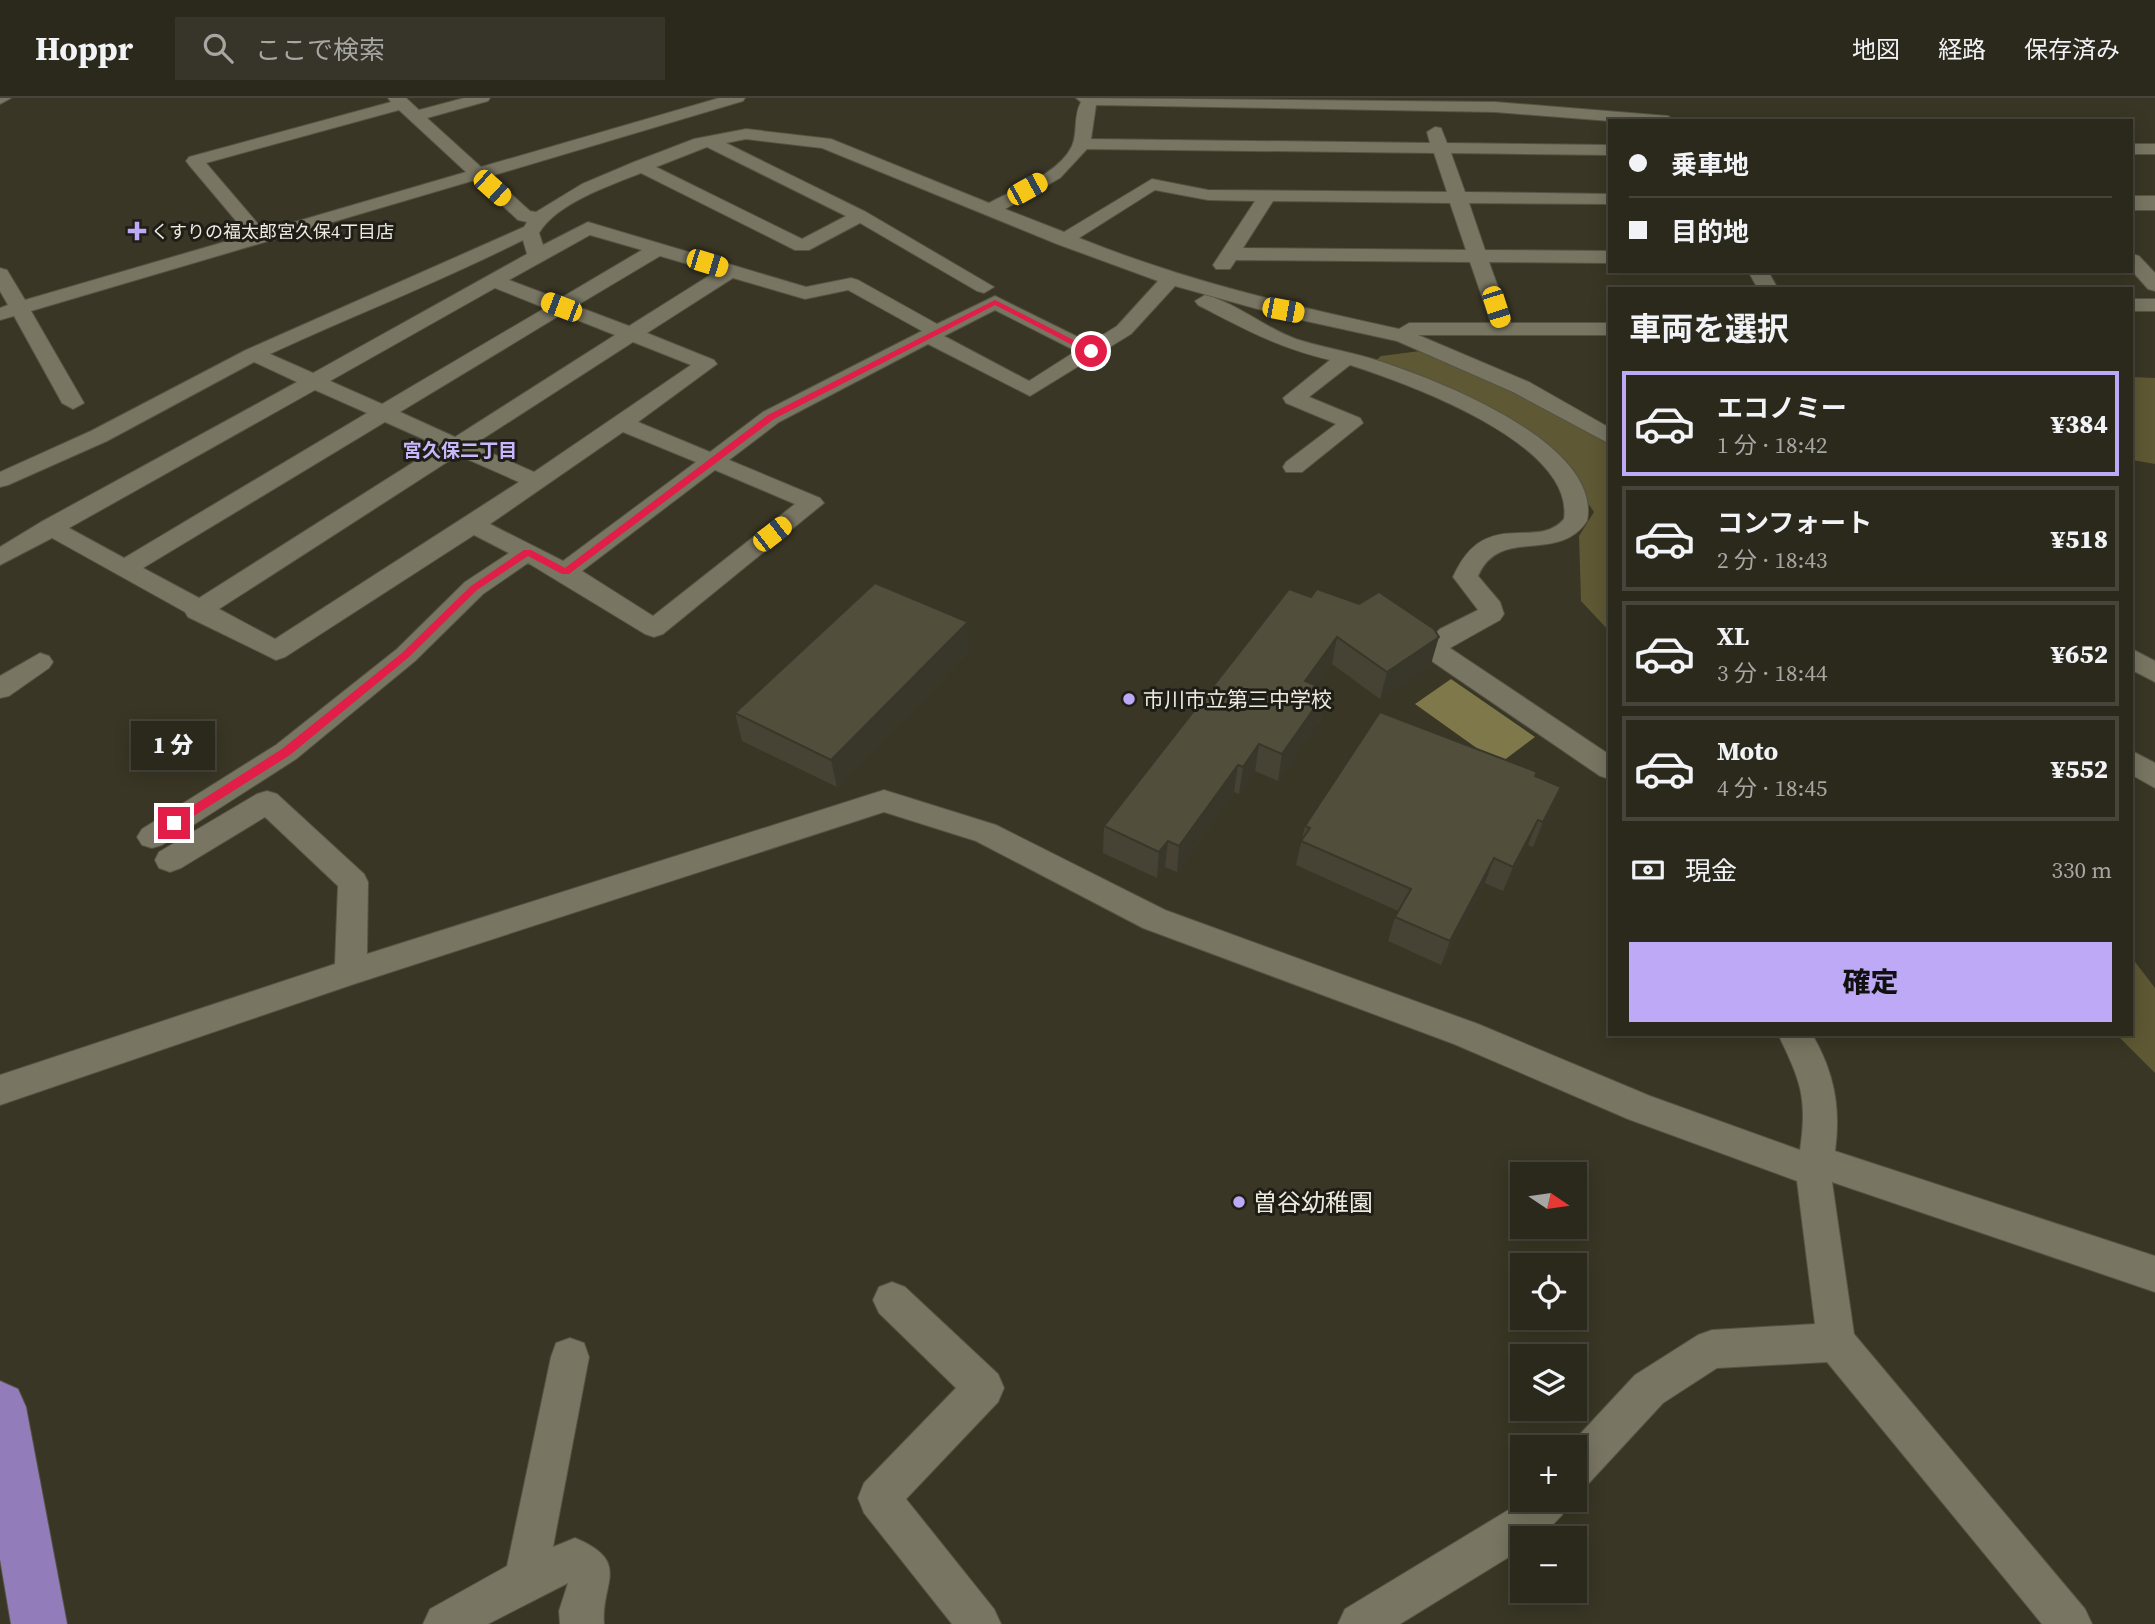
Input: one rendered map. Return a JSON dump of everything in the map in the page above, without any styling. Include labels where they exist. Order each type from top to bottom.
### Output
[{"type":"main road","points":[[0,1407],[39,1624]]},
{"type":"street","points":[[260,238],[195,161],[405,106],[482,98]]},
{"type":"street","points":[[10,311],[737,98]]},
{"type":"street","points":[[746,134],[751,98]]},
{"type":"street","points":[[989,210],[1047,178],[1072,159],[1081,144],[1083,109],[1087,99],[1110,102],[1426,105],[1673,117]]},
{"type":"street","points":[[1426,105],[1503,329]]},
{"type":"street","points":[[405,106],[534,225],[537,256]]},
{"type":"street","points":[[0,480],[99,436],[253,354],[368,301],[457,267],[522,233],[588,188],[709,141],[746,134],[825,143],[1170,280],[1205,287],[1283,310],[1403,336],[1521,387],[1608,436]]},
{"type":"street","points":[[709,141],[860,216],[984,287]]},
{"type":"street","points":[[1081,144],[1203,159],[1441,148],[1608,150]]},
{"type":"street","points":[[2133,149],[2155,149]]},
{"type":"street","points":[[1203,159],[1205,195]]},
{"type":"street","points":[[640,166],[802,246],[860,216]]},
{"type":"street","points":[[1064,240],[1152,184],[1205,195],[1608,199]]},
{"type":"street","points":[[1205,287],[1231,254],[1267,197]]},
{"type":"street","points":[[2133,202],[2155,203]]},
{"type":"street","points":[[0,557],[49,527],[588,228],[805,293],[850,284],[1030,390],[1124,330],[1170,280]]},
{"type":"street","points":[[123,569],[659,248]]},
{"type":"street","points":[[1231,254],[1608,257]]},
{"type":"street","points":[[2133,261],[2155,262]]},
{"type":"street","points":[[2133,262],[2155,285]]},
{"type":"street","points":[[197,611],[730,271]]},
{"type":"street","points":[[0,274],[10,311],[73,403]]},
{"type":"street","points":[[49,527],[197,611],[276,651],[473,525],[707,364],[492,280]]},
{"type":"street","points":[[1170,280],[1289,343],[1346,358],[1457,399],[1511,429],[1560,469],[1571,488],[1576,506],[1576,520],[1556,535],[1509,540],[1486,548],[1467,568],[1465,577],[1491,608],[1490,614],[1449,635],[1436,646],[1442,656],[1608,768]]},
{"type":"street","points":[[565,572],[771,417],[995,302],[1091,351]]},
{"type":"street","points":[[2133,305],[2155,305]]},
{"type":"street","points":[[1403,336],[1409,329],[1608,329]]},
{"type":"street","points":[[253,354],[310,382],[535,481]]},
{"type":"street","points":[[1294,467],[1352,423],[1294,398],[1346,358]]},
{"type":"street","points":[[473,525],[565,572],[654,628],[812,503],[622,423]]},
{"type":"street","points":[[152,837],[286,752],[406,655],[474,588],[527,552]]},
{"type":"street","points":[[2133,659],[2155,673]]},
{"type":"street","points":[[0,689],[40,662]]},
{"type":"street","points":[[2133,762],[2155,779]]},
{"type":"street","points":[[0,1090],[351,972],[884,801],[986,833],[1154,919],[1466,1034],[1640,1108],[2155,1274]]},
{"type":"street","points":[[170,860],[267,802],[353,882],[351,972]]},
{"type":"street","points":[[1795,1036],[1817,1080],[1820,1101],[1815,1166],[1836,1342],[2070,1624]]},
{"type":"street","points":[[892,1300],[984,1388],[879,1498],[979,1624]]},
{"type":"street","points":[[1587,1456],[1649,1389],[1712,1349],[1836,1342]]},
{"type":"street","points":[[526,1579],[570,1357]]},
{"type":"street","points":[[1360,1624],[1525,1524],[1536,1512]]},
{"type":"street","points":[[445,1624],[526,1579],[575,1559],[591,1576],[581,1611],[582,1624]]},
{"type":"shaded area","points":[[1420,351],[1449,358],[1599,437],[1608,445],[1608,630],[1581,601],[1579,536],[1594,512],[1553,452],[1374,362],[1381,356]]},
{"type":"shaded area","points":[[2133,377],[2155,378],[2155,464],[2133,460]]},
{"type":"shaded area","points":[[1451,679],[1535,737],[1499,764],[1415,704]]},
{"type":"shaded area","points":[[2133,959],[2155,988],[2155,1073],[2118,1036],[2133,1036]]},
{"type":"building","points":[[875,583],[968,622],[831,760],[735,713]]},
{"type":"building","points":[[1289,589],[1311,597],[1317,589],[1359,604],[1379,592],[1434,629],[1439,637],[1387,672],[1337,637],[1305,681],[1327,690],[1282,754],[1259,744],[1243,767],[1238,765],[1179,846],[1168,841],[1159,852],[1104,826]]},
{"type":"building","points":[[1380,712],[1537,772],[1535,776],[1561,787],[1543,822],[1538,820],[1513,867],[1494,858],[1450,941],[1395,917],[1411,889],[1301,841],[1310,828],[1305,826]]},
{"type":"place","name":"くすりの福太郎宮久保4丁目店","points":[[137,231]]},
{"type":"place","name":"市川市立第三中学校","points":[[1129,699]]},
{"type":"place","name":"曽谷幼稚園","points":[[1239,1202]]},
{"type":"district","name":"宮久保二丁目","points":[[460,450]]},
{"type":"route","points":[[174,823],[286,752],[406,655],[474,588],[527,552],[565,572],[771,417],[936,331],[995,302],[1091,351]]}]
